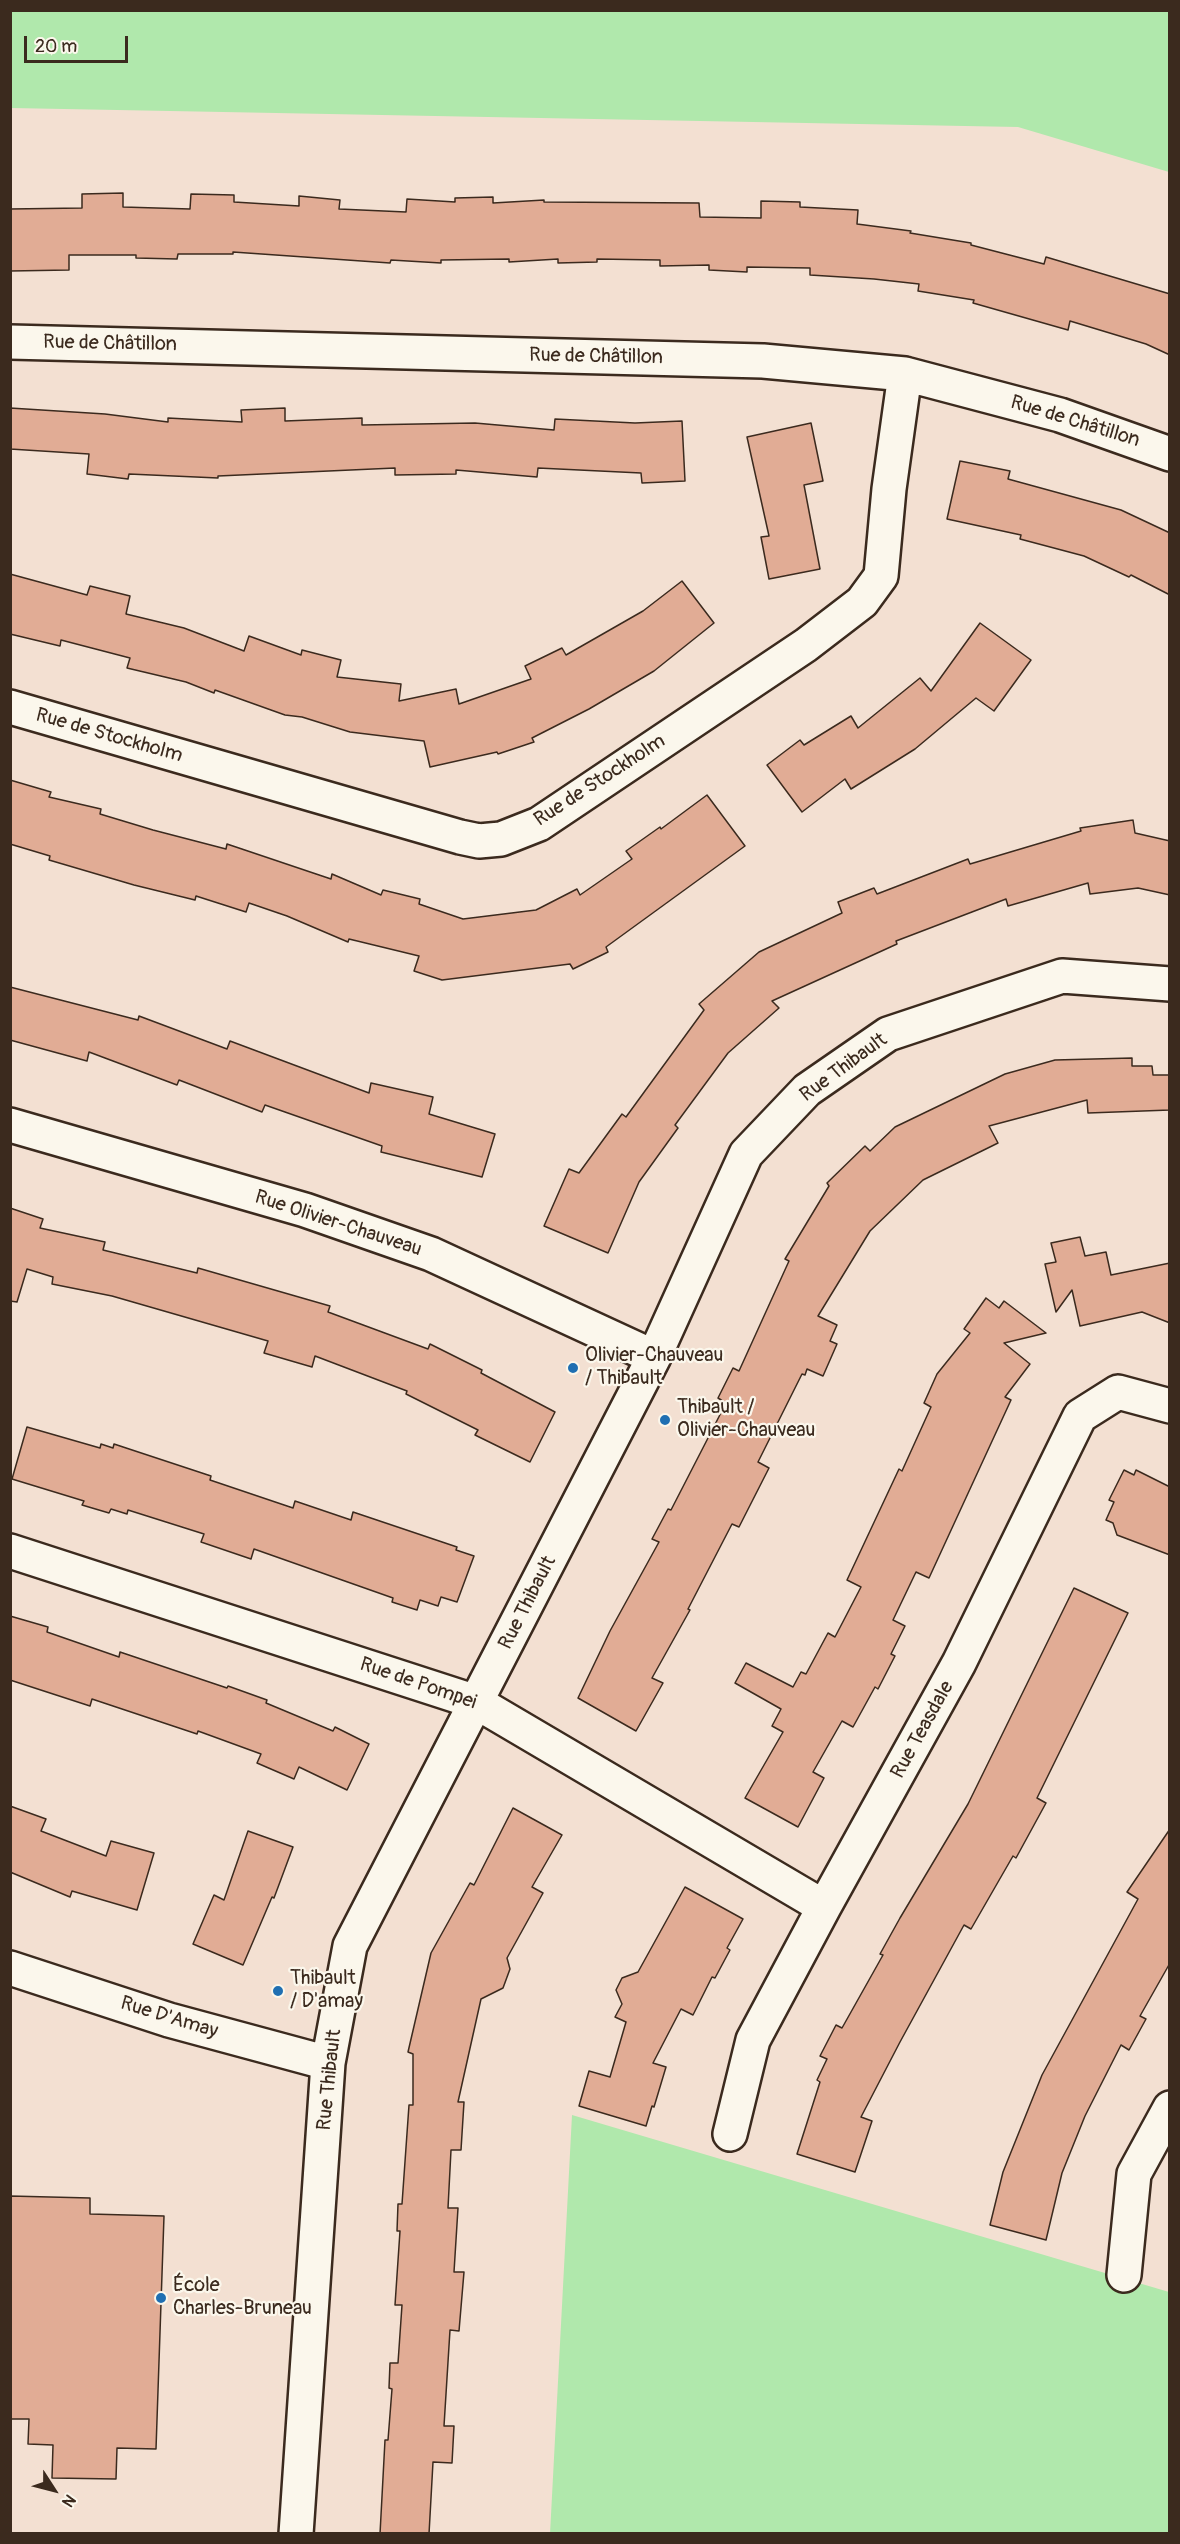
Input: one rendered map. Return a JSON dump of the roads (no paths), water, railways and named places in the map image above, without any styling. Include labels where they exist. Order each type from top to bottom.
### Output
[{"type":"street","name":"Rue de Châtillon","points":[[10,342],[763,361],[905,374],[1060,415],[1170,454]]},
{"type":"street","name":"Rue de Stockholm","points":[[10,707],[460,837],[479,841],[501,839],[539,824],[806,645],[862,602],[881,576],[889,489],[905,374]]},
{"type":"street","name":"Rue Thibault","points":[[296,2534],[328,2063],[350,1947],[654,1357],[746,1154],[807,1090],[888,1034],[1062,976],[1170,984]]},
{"type":"street","name":"Rue Olivier-Chauveau","points":[[10,1125],[305,1210],[431,1254],[654,1357]]},
{"type":"street","name":"Rue Teasdale","points":[[730,2134],[753,2040],[959,1664],[1080,1416],[1118,1392],[1170,1406]]},
{"type":"street","name":"Rue de Pompei","points":[[10,1551],[476,1702],[824,1907]]},
{"type":"street","name":"Rue D'Amay","points":[[10,1968],[170,2019],[328,2063]]},
{"type":"street","points":[[1124,2275],[1134,2174],[1170,2108]]},
{"type":"place","name":"Olivier-Chauveau / Thibault","points":[[573,1368]]},
{"type":"place","name":"Thibault / Olivier-Chauveau","points":[[665,1420]]},
{"type":"place","name":"Thibault / D'amay","points":[[278,1991]]},
{"type":"place","name":"École Charles-Bruneau","points":[[161,2298]]}]
